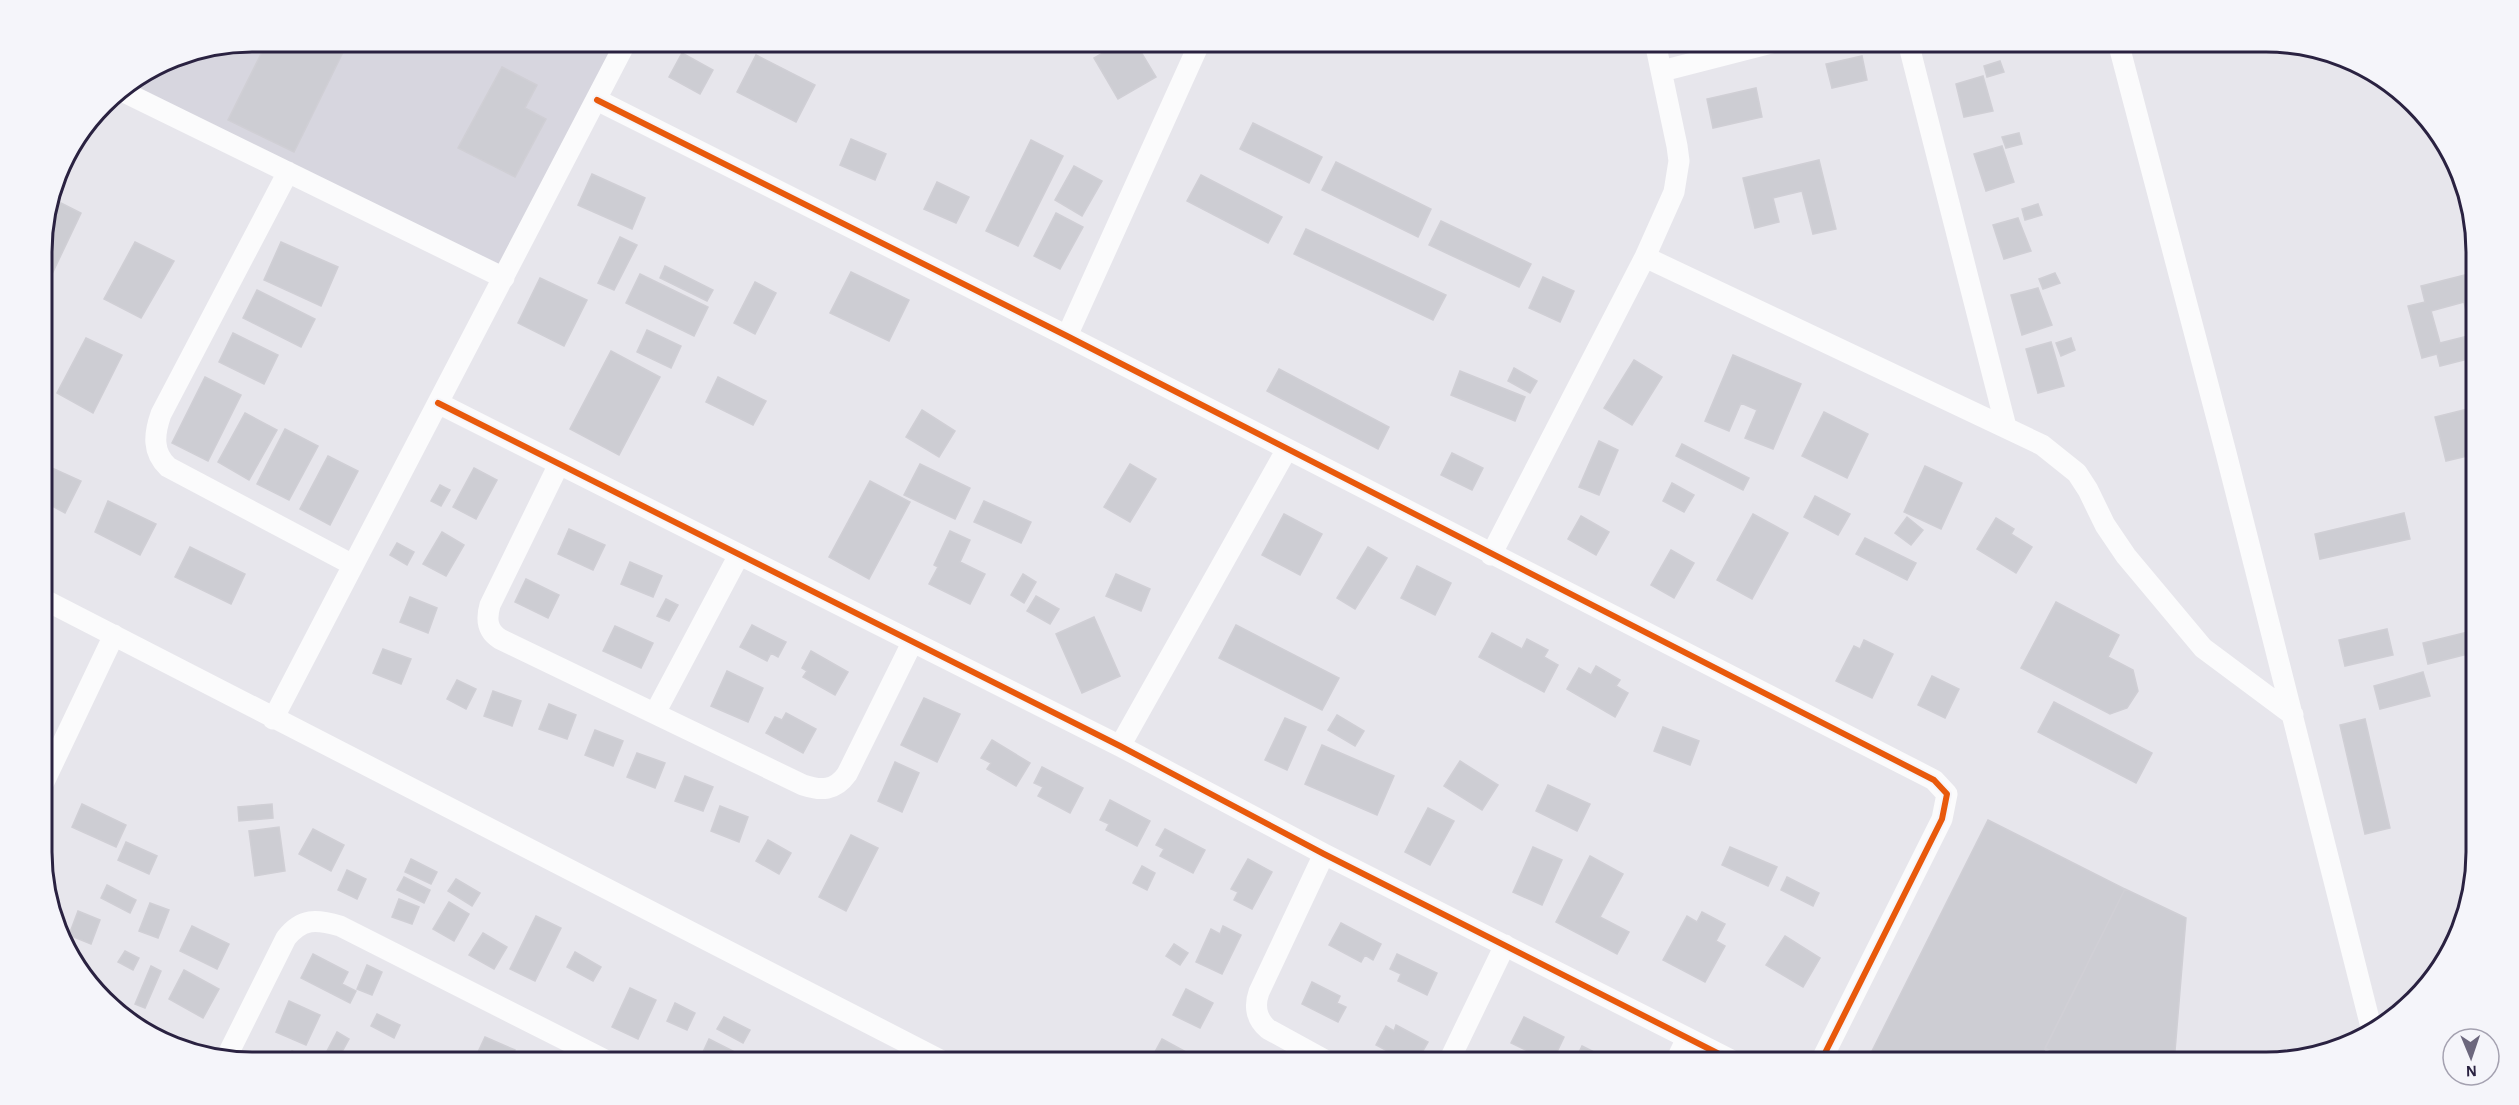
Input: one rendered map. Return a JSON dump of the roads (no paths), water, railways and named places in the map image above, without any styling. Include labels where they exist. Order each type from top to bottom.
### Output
[{"type":"street","points":[[1491,555],[1645,258],[1674,192],[1677,175],[1677,147],[1657,52]]},
{"type":"street","points":[[1662,71],[1735,52]]},
{"type":"street","points":[[1911,52],[2006,427]]},
{"type":"street","points":[[2121,52],[2293,715],[2370,1023]]},
{"type":"street","points":[[273,718],[621,53]]},
{"type":"street","points":[[1067,336],[1195,53]]},
{"type":"street","points":[[130,95],[504,278]]},
{"type":"street","points":[[597,100],[1067,336],[1491,555],[1927,775],[1945,789],[1948,799],[1942,819],[1826,1052]]},
{"type":"street","points":[[288,172],[161,414],[155,433],[156,446],[162,461],[168,467],[353,565]]},
{"type":"street","points":[[1645,258],[2042,445],[2077,473],[2105,525],[2126,556],[2203,648],[2293,715]]},
{"type":"street","points":[[438,403],[1120,746],[1324,854],[1715,1052]]},
{"type":"street","points":[[1120,746],[1287,449]]},
{"type":"street","points":[[559,464],[490,605],[487,619],[489,627],[500,639],[814,789],[829,789],[843,780],[912,643]]},
{"type":"street","points":[[655,713],[739,555]]},
{"type":"street","points":[[52,604],[925,1052]]},
{"type":"street","points":[[52,761],[114,635]]},
{"type":"street","points":[[1310,1052],[1268,1029],[1260,1022],[1256,1004],[1259,992],[1324,854]]},
{"type":"street","points":[[229,1051],[286,938],[299,924],[318,921],[340,926],[589,1052]]},
{"type":"street","points":[[1453,1052],[1505,945]]},
{"type":"street","points":[[1680,1052],[1687,1038]]}]
